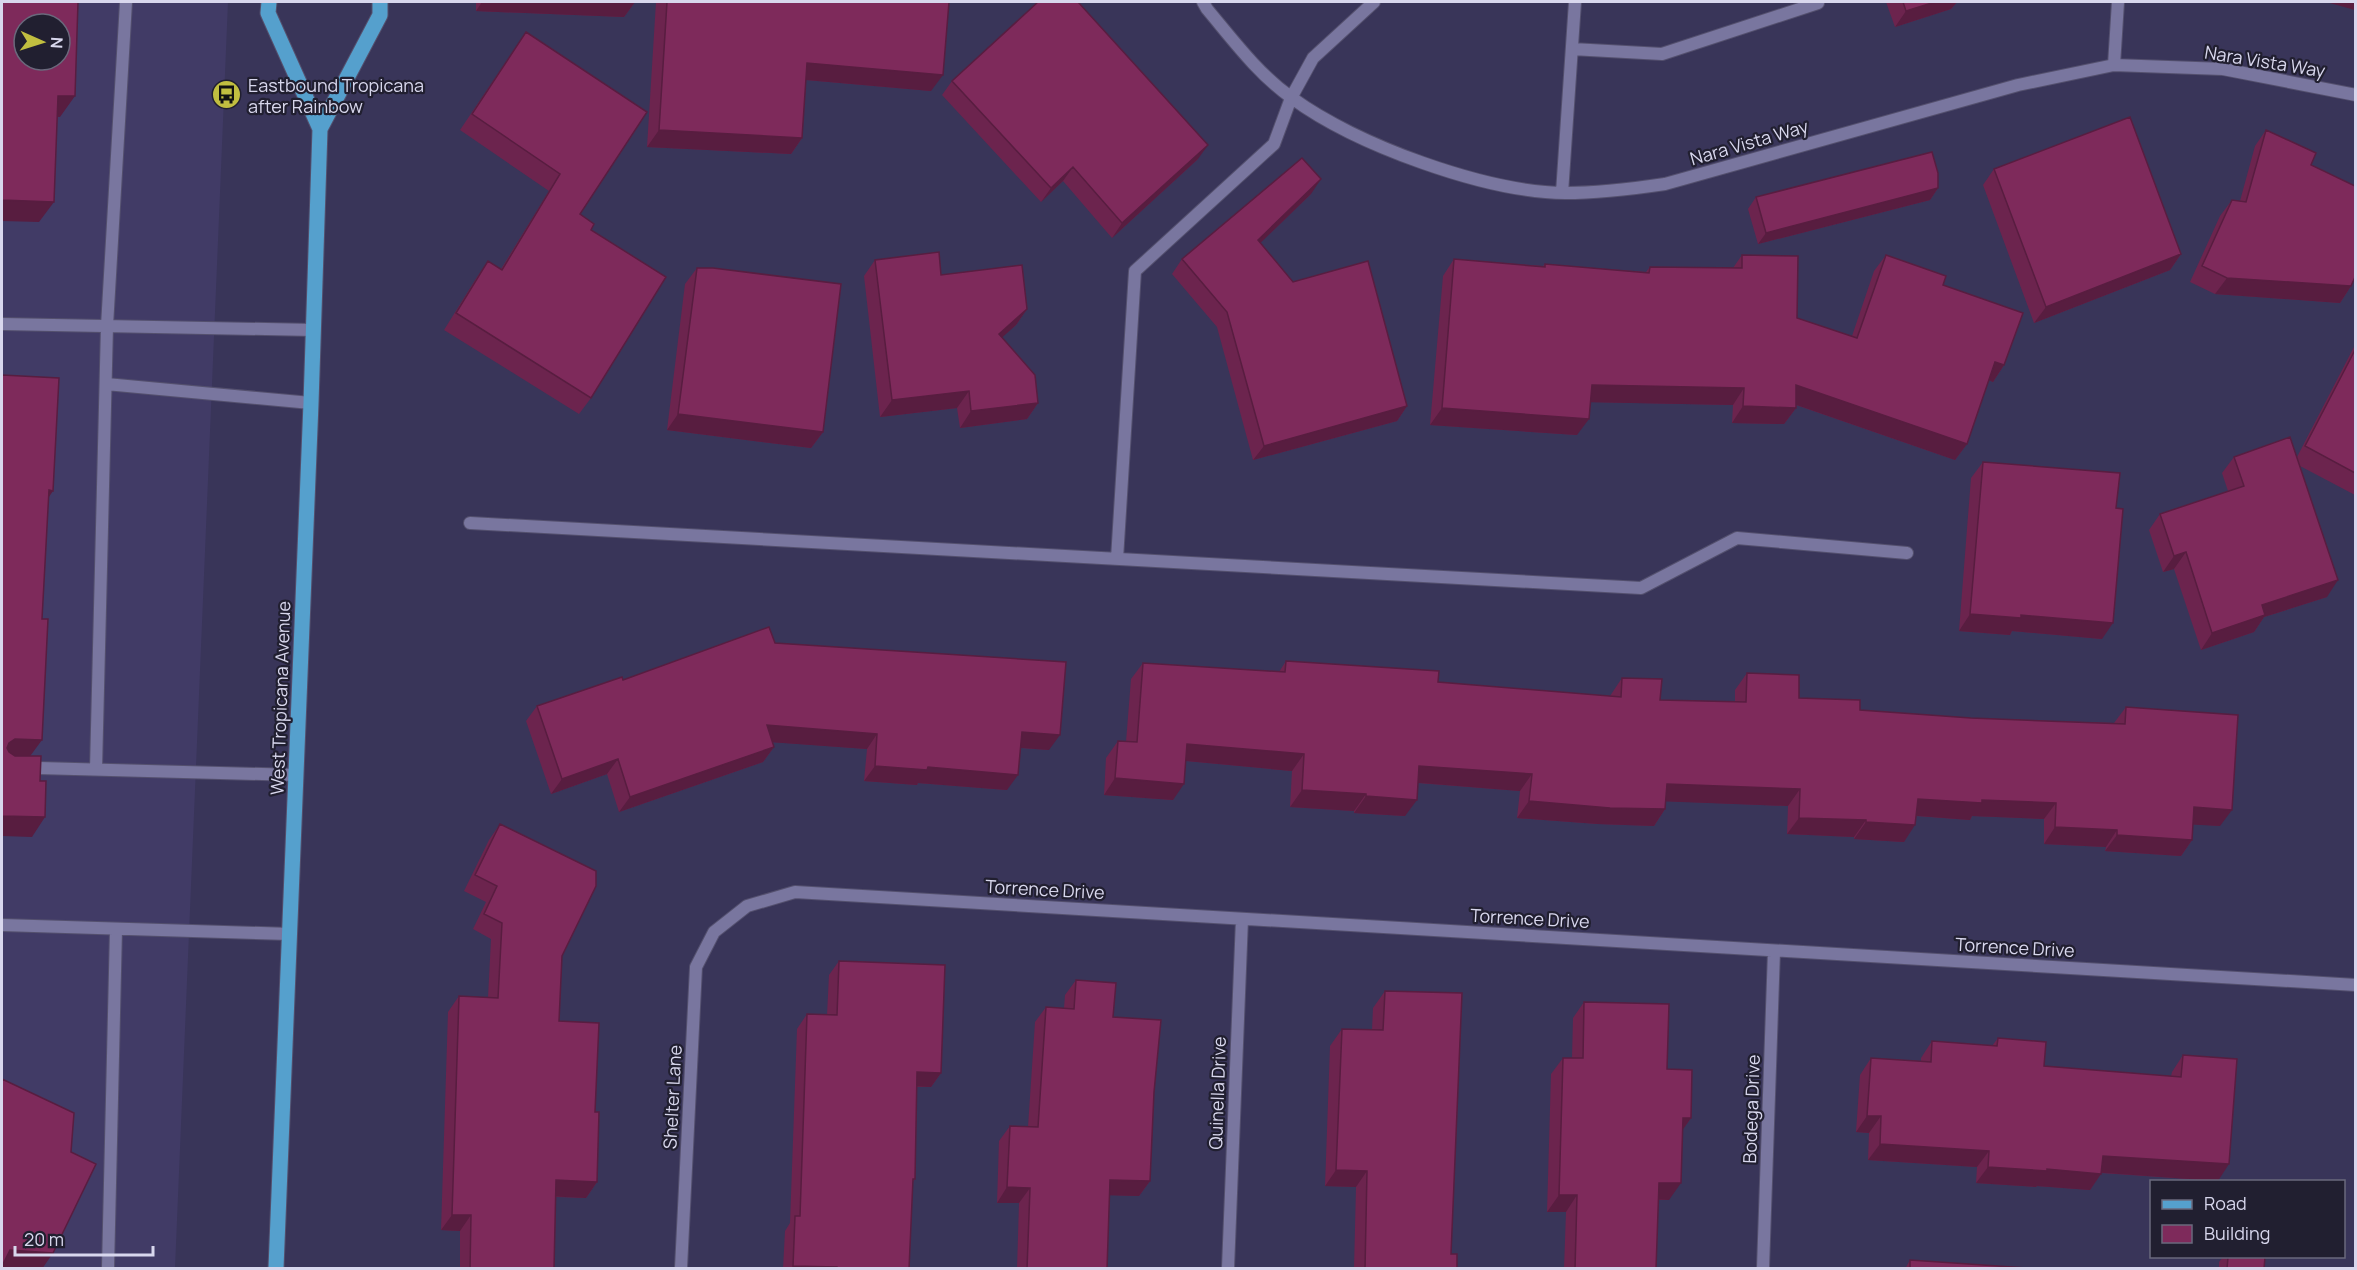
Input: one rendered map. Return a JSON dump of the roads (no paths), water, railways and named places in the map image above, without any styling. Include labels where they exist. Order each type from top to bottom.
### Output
[{"type":"main road","name":"West Tropicana Avenue","points":[[269,2],[268,13],[320,129],[276,1269]]},
{"type":"main road","name":"West Tropicana Avenue","points":[[320,129],[380,15],[380,2]]},
{"type":"street","points":[[96,769],[107,326],[126,2]]},
{"type":"street","name":"Nara Vista Way","points":[[1203,2],[1257,68],[1291,98],[1341,129],[1426,164],[1502,185],[1562,193],[1611,192],[1665,184],[2018,85],[2114,65],[2223,69],[2355,95]]},
{"type":"street","points":[[1118,559],[1135,271],[1274,144],[1291,98],[1313,58],[1374,2]]},
{"type":"street","points":[[1562,193],[1575,2]]},
{"type":"street","points":[[2114,65],[2118,2]]},
{"type":"street","points":[[1572,49],[1662,54],[1818,3]]},
{"type":"street","points":[[2,324],[314,330]]},
{"type":"street","points":[[106,384],[311,403]]},
{"type":"street","points":[[470,523],[1641,588],[1737,538],[1907,554]]},
{"type":"street","points":[[2,767],[296,775]]},
{"type":"street","name":"Torrence Drive","points":[[714,932],[747,906],[795,892],[2355,986]]},
{"type":"street","name":"Quinella Drive","points":[[1228,1269],[1242,919]]},
{"type":"street","points":[[2,925],[290,934]]},
{"type":"street","points":[[108,1269],[116,929]]},
{"type":"street","name":"Shelter Lane","points":[[681,1269],[696,966],[714,932]]},
{"type":"street","name":"Bodega Drive","points":[[1763,1269],[1774,951]]},
{"type":"place","name":"Eastbound Tropicana after Rainbow","points":[[227,95]]}]
